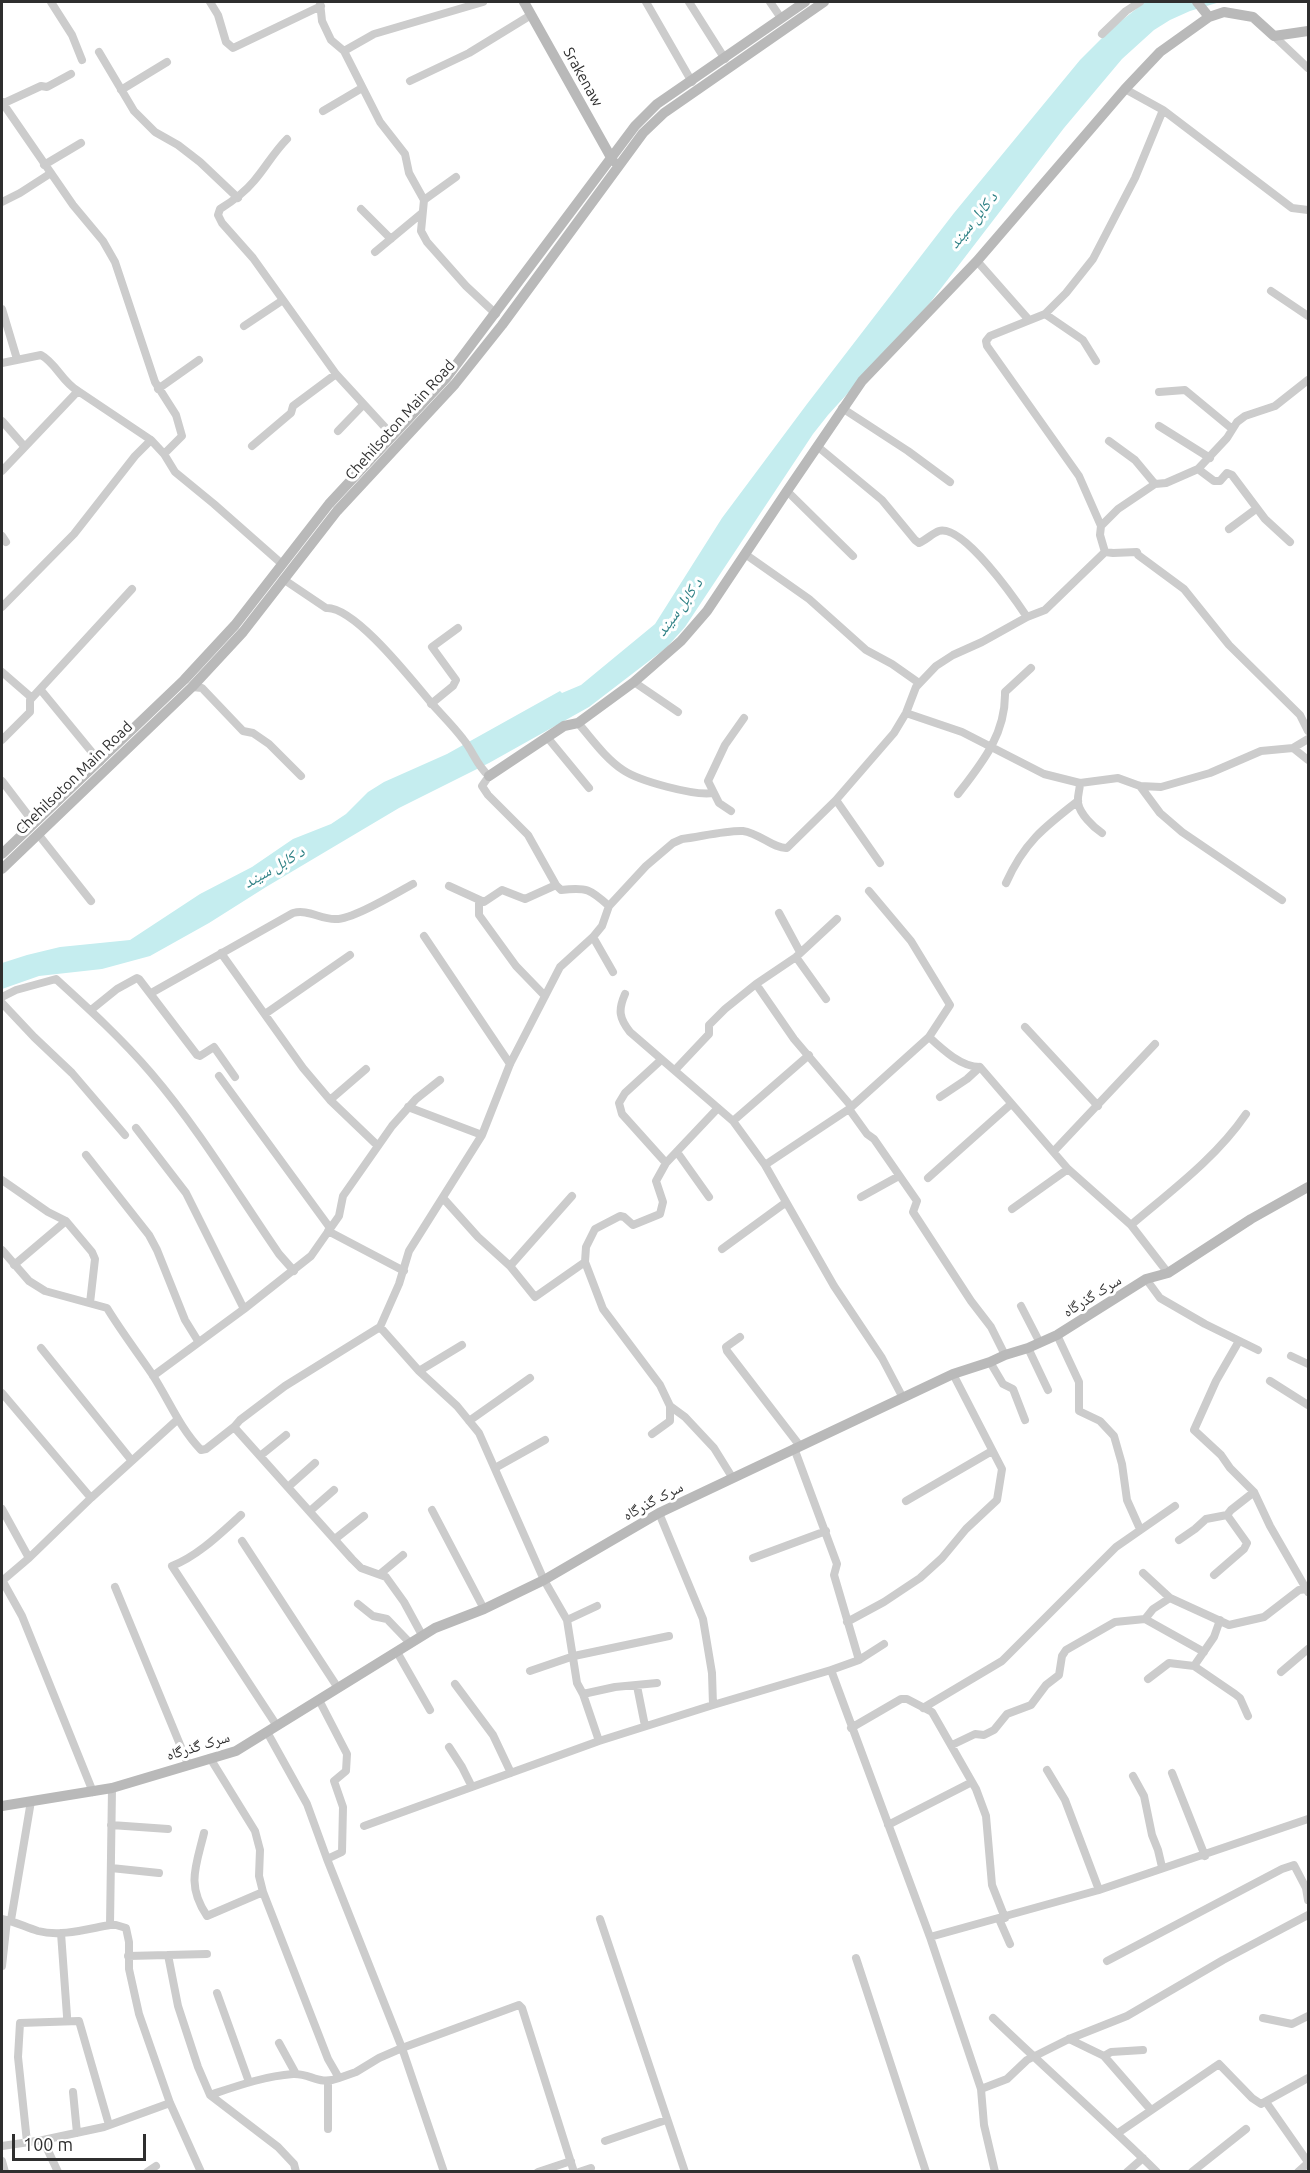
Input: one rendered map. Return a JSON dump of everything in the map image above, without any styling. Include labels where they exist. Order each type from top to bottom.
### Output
[{"type":"street","points":[[51,2],[72,35],[82,60]]},
{"type":"street","points":[[210,2],[218,15],[226,42],[233,48],[320,4],[322,21],[331,40],[344,51],[380,122],[405,154],[409,173],[424,200],[422,231],[427,242],[466,286],[496,314]]},
{"type":"street","points":[[344,51],[374,34],[483,2]]},
{"type":"street","name":"Srakenaw","points":[[524,2],[614,162]]},
{"type":"street","points":[[646,2],[692,82]]},
{"type":"street","points":[[689,2],[725,58]]},
{"type":"street","points":[[770,2],[781,18]]},
{"type":"street","name":"Chehilsoton Main Road","points":[[2,869],[192,687],[243,632],[337,511],[455,384],[502,325],[614,162],[635,126],[657,104],[805,2]]},
{"type":"street","name":"Chehilsoton Main Road","points":[[2,854],[184,680],[235,625],[329,504],[447,377],[614,162],[664,113],[824,2]]},
{"type":"street","points":[[1102,34],[1126,11],[1140,2]]},
{"type":"street","points":[[609,906],[592,891],[581,887],[561,890],[556,885],[528,835],[482,786],[486,773],[564,726],[578,723],[633,682],[681,641],[707,611],[862,381],[977,261],[1125,89],[1203,9],[1253,18],[1308,68]]},
{"type":"street","points":[[410,81],[470,53],[531,15]]},
{"type":"street","points":[[1274,36],[1308,31]]},
{"type":"street","points":[[99,52],[134,111],[156,132],[178,145],[238,198]]},
{"type":"street","points":[[121,90],[167,62]]},
{"type":"street","points":[[71,74],[47,87],[41,86],[2,103],[73,205],[103,241],[115,262],[158,389],[176,415],[182,436],[164,454]]},
{"type":"street","points":[[323,111],[362,88]]},
{"type":"street","points":[[1125,89],[1163,110],[1292,208],[1308,210]]},
{"type":"street","points":[[1105,552],[1100,535],[1101,526],[1078,476],[987,346],[986,341],[990,336],[1045,314],[1066,293],[1093,259],[1135,178],[1163,110]]},
{"type":"street","points":[[287,139],[274,152],[255,181],[238,198],[220,209],[218,215],[222,223],[253,258],[336,374],[393,436]]},
{"type":"street","points":[[44,165],[81,143]]},
{"type":"street","points":[[2,202],[51,173]]},
{"type":"street","points":[[424,200],[456,177]]},
{"type":"street","points":[[361,208],[391,239]]},
{"type":"street","points":[[375,252],[422,213]]},
{"type":"street","points":[[977,261],[1029,320]]},
{"type":"street","points":[[1271,291],[1308,316]]},
{"type":"street","points":[[244,326],[283,300]]},
{"type":"street","points":[[2,309],[17,359]]},
{"type":"street","points":[[1045,314],[1083,340],[1096,361]]},
{"type":"street","points":[[2,363],[36,355],[44,356],[68,385],[151,440],[164,454],[175,472],[282,564]]},
{"type":"street","points":[[158,389],[199,360]]},
{"type":"street","points":[[252,446],[291,413],[293,406],[336,374]]},
{"type":"street","points":[[1101,526],[1118,509],[1155,484],[1166,483],[1198,469],[1227,438],[1231,428],[1245,416],[1275,406],[1308,380]]},
{"type":"street","points":[[1160,392],[1185,390],[1231,428]]},
{"type":"street","points":[[2,471],[78,391]]},
{"type":"street","points":[[338,430],[363,405]]},
{"type":"street","points":[[842,408],[908,451],[950,482]]},
{"type":"street","points":[[2,421],[24,446]]},
{"type":"street","points":[[1159,426],[1210,458]]},
{"type":"street","points":[[2,607],[74,534],[129,464],[151,440]]},
{"type":"street","points":[[1109,441],[1135,460],[1155,484]]},
{"type":"street","points":[[818,446],[882,500],[919,543],[939,531],[947,531],[960,537],[1002,580],[1027,617]]},
{"type":"street","points":[[1198,469],[1214,481],[1220,481],[1227,473],[1232,476],[1256,509],[1290,542]]},
{"type":"street","points":[[787,490],[853,556]]},
{"type":"street","points":[[1229,529],[1256,509]]},
{"type":"street","points":[[2,1250],[29,1281],[45,1290],[107,1308],[121,1332],[153,1376],[177,1420],[201,1450],[206,1449],[285,1386],[380,1327],[404,1271],[409,1251],[482,1135],[510,1064],[560,968],[593,937],[602,926],[609,906],[646,866],[673,843],[682,839],[742,831],[759,836],[780,848],[787,848],[836,800],[894,733],[906,713],[916,687],[936,666],[953,655],[1045,610],[1105,552]]},
{"type":"street","points":[[1105,552],[1113,554],[1137,552],[1184,589],[1229,645],[1300,715],[1308,731]]},
{"type":"street","points":[[745,554],[809,599],[866,650],[892,664],[919,684]]},
{"type":"street","points":[[283,579],[326,608],[333,607],[347,616],[387,651],[431,704],[465,740],[486,773]]},
{"type":"street","points":[[2,741],[30,712],[30,700],[132,589]]},
{"type":"street","points":[[431,704],[453,686],[456,680],[432,647],[458,628]]},
{"type":"street","points":[[958,794],[992,748],[1001,724],[1005,692],[1031,668]]},
{"type":"street","points":[[2,672],[33,698]]},
{"type":"street","points":[[633,682],[678,712]]},
{"type":"street","points":[[192,687],[202,688],[243,731],[253,733],[269,744],[301,776]]},
{"type":"street","points":[[40,689],[100,762]]},
{"type":"street","points":[[906,713],[962,732],[1044,774],[1080,783],[1118,778],[1140,786],[1161,787],[1210,773],[1261,751],[1293,748],[1308,739]]},
{"type":"street","points":[[730,811],[719,803],[708,781],[725,745],[744,718]]},
{"type":"street","points":[[578,723],[605,754],[624,771],[701,795],[712,793]]},
{"type":"street","points":[[547,737],[589,788]]},
{"type":"street","points":[[1293,748],[1308,760]]},
{"type":"street","points":[[2,781],[34,823]]},
{"type":"street","points":[[1080,783],[1078,801],[1094,828],[1102,833]]},
{"type":"street","points":[[1140,786],[1160,813],[1182,832],[1282,900]]},
{"type":"street","points":[[836,800],[880,863]]},
{"type":"street","points":[[1006,884],[1026,846],[1046,826],[1078,801]]},
{"type":"street","points":[[38,834],[92,901]]},
{"type":"street","points":[[153,992],[293,913],[302,911],[337,919],[358,912],[413,884]]},
{"type":"street","points":[[449,886],[484,902],[502,890],[525,899],[556,885]]},
{"type":"street","points":[[765,1165],[850,1108],[873,1089],[929,1037],[950,1005],[911,941],[869,891]]},
{"type":"street","points":[[479,900],[479,915],[516,966],[545,996]]},
{"type":"street","points":[[779,913],[798,955],[826,999]]},
{"type":"street","points":[[675,1070],[709,1034],[709,1025],[725,1009],[798,955],[837,920]]},
{"type":"street","points":[[424,936],[510,1064]]},
{"type":"street","points":[[593,937],[612,972]]},
{"type":"street","points":[[221,953],[303,1068],[330,1100],[378,1146]]},
{"type":"street","points":[[264,1014],[350,955]]},
{"type":"street","points":[[91,1010],[117,989],[137,978],[197,1055],[200,1056],[214,1047],[235,1077]]},
{"type":"street","points":[[2,997],[16,990],[56,979],[91,1010],[125,1044],[166,1092],[279,1254],[294,1271]]},
{"type":"street","points":[[756,984],[785,1026],[850,1108],[867,1134],[874,1139],[917,1201],[913,1212],[971,1301],[991,1327],[1005,1355]]},
{"type":"street","points":[[625,994],[620,1005],[620,1017],[630,1032],[733,1121],[765,1165],[834,1286],[882,1358],[903,1398]]},
{"type":"street","points":[[2,1003],[72,1073],[125,1135]]},
{"type":"street","points":[[1024,1027],[1098,1106]]},
{"type":"street","points":[[929,1037],[949,1054],[972,1067],[980,1067]]},
{"type":"street","points":[[1054,1151],[1155,1044]]},
{"type":"street","points":[[733,1121],[809,1055]]},
{"type":"street","points":[[661,1060],[624,1093],[619,1103],[622,1114],[666,1163]]},
{"type":"street","points":[[940,1097],[980,1067]]},
{"type":"street","points":[[980,1067],[1068,1169],[1131,1225],[1168,1273]]},
{"type":"street","points":[[330,1100],[366,1069]]},
{"type":"street","points":[[219,1076],[329,1230],[404,1271]]},
{"type":"street","points":[[153,1376],[311,1256],[339,1216],[343,1196],[392,1126],[408,1107],[440,1080]]},
{"type":"street","points":[[928,1178],[1011,1104]]},
{"type":"street","points":[[408,1107],[482,1135]]},
{"type":"street","points":[[652,1434],[670,1421],[670,1406],[660,1385],[603,1309],[585,1262],[586,1247],[595,1229],[620,1216],[633,1225],[660,1214],[663,1202],[656,1181],[666,1163],[718,1108]]},
{"type":"street","points":[[1131,1225],[1212,1155],[1234,1132],[1246,1114]]},
{"type":"street","points":[[136,1128],[186,1193],[244,1309]]},
{"type":"street","points":[[677,1152],[709,1197]]},
{"type":"street","points":[[86,1155],[149,1236],[185,1320],[198,1341]]},
{"type":"street","points":[[1012,1209],[1068,1169]]},
{"type":"street","points":[[861,1197],[899,1176]]},
{"type":"street","points":[[2,1180],[48,1212],[66,1221],[92,1252],[95,1259],[90,1303]]},
{"type":"street","name":"سرک گذرگاه","points":[[2,1806],[112,1788],[236,1751],[435,1628],[484,1609],[544,1580],[659,1513],[732,1477],[953,1374],[1028,1348],[1057,1335],[1146,1279],[1168,1273],[1251,1219],[1308,1187]]},
{"type":"street","points":[[510,1266],[572,1196]]},
{"type":"street","points":[[443,1198],[478,1237],[510,1266],[535,1297],[585,1262]]},
{"type":"street","points":[[722,1249],[785,1203]]},
{"type":"street","points":[[14,1265],[66,1221]]},
{"type":"street","points":[[1146,1279],[1160,1298],[1205,1324],[1258,1350]]},
{"type":"street","points":[[1021,1306],[1040,1343]]},
{"type":"street","points":[[380,1327],[419,1371],[457,1406],[479,1433],[544,1580],[567,1620],[577,1683],[599,1741]]},
{"type":"street","points":[[1057,1335],[1079,1382],[1079,1411],[1100,1420],[1114,1436],[1122,1464],[1127,1500],[1140,1529]]},
{"type":"street","points":[[740,1337],[726,1348],[797,1447],[837,1564],[834,1575],[859,1660]]},
{"type":"street","points":[[1239,1341],[1216,1381],[1194,1430],[1221,1455],[1230,1468],[1254,1492],[1270,1526],[1308,1590]]},
{"type":"street","points":[[419,1371],[462,1345]]},
{"type":"street","points":[[41,1348],[132,1461]]},
{"type":"street","points":[[1028,1348],[1048,1390]]},
{"type":"street","points":[[1292,1356],[1308,1364]]},
{"type":"street","points":[[990,1362],[1003,1384],[1013,1389],[1025,1420]]},
{"type":"street","points":[[847,1622],[884,1602],[920,1578],[997,1500],[1002,1469],[953,1374]]},
{"type":"street","points":[[469,1421],[530,1378]]},
{"type":"street","points":[[1270,1381],[1308,1405]]},
{"type":"street","points":[[2,1393],[91,1498]]},
{"type":"street","points":[[670,1406],[685,1417],[714,1448],[732,1477]]},
{"type":"street","points":[[93,1792],[22,1616],[2,1581],[177,1420]]},
{"type":"street","points":[[234,1427],[361,1568],[380,1574],[393,1584],[422,1635]]},
{"type":"street","points":[[260,1456],[286,1435]]},
{"type":"street","points":[[495,1468],[545,1440]]},
{"type":"street","points":[[906,1501],[992,1451]]},
{"type":"street","points":[[288,1487],[315,1463]]},
{"type":"street","points":[[310,1511],[334,1490]]},
{"type":"street","points":[[1179,1540],[1206,1519],[1227,1515],[1254,1492]]},
{"type":"street","points":[[923,1708],[1002,1661],[1116,1547],[1176,1506]]},
{"type":"street","points":[[2,1509],[29,1558]]},
{"type":"street","points":[[432,1510],[484,1609]]},
{"type":"street","points":[[659,1513],[703,1619],[712,1673],[714,1705]]},
{"type":"street","points":[[241,1515],[211,1541],[172,1566],[272,1729],[307,1804],[402,2048],[444,2172]]},
{"type":"street","points":[[1214,1575],[1244,1549],[1246,1543],[1227,1515]]},
{"type":"street","points":[[335,1539],[364,1516]]},
{"type":"street","points":[[753,1558],[826,1531]]},
{"type":"street","points":[[242,1541],[338,1688]]},
{"type":"street","points":[[380,1574],[403,1556]]},
{"type":"street","points":[[1143,1573],[1170,1598],[1229,1625],[1264,1617],[1299,1590],[1308,1590]]},
{"type":"street","points":[[115,1587],[188,1764]]},
{"type":"street","points":[[1145,1619],[1153,1609],[1170,1598]]},
{"type":"street","points":[[358,1604],[373,1616],[387,1619],[410,1643]]},
{"type":"street","points":[[567,1620],[597,1606]]},
{"type":"street","points":[[952,1745],[975,1734],[990,1733],[1007,1714],[1030,1705],[1046,1685],[1059,1675],[1062,1656],[1066,1650],[1115,1622],[1145,1619],[1204,1652]]},
{"type":"street","points":[[1194,1666],[1214,1638],[1220,1620]]},
{"type":"street","points":[[530,1671],[574,1656],[669,1636]]},
{"type":"street","points":[[364,1826],[599,1741],[831,1670],[859,1660],[884,1644]]},
{"type":"street","points":[[1281,1672],[1308,1649]]},
{"type":"street","points":[[397,1652],[430,1710]]},
{"type":"street","points":[[1148,1679],[1169,1663],[1194,1666],[1240,1698],[1248,1716]]},
{"type":"street","points":[[831,1670],[930,1937],[981,2089],[984,2125],[995,2172]]},
{"type":"street","points":[[583,1694],[615,1687],[657,1683]]},
{"type":"street","points":[[455,1684],[493,1735],[511,1773]]},
{"type":"street","points":[[637,1686],[645,1726]]},
{"type":"street","points":[[851,1728],[901,1699],[907,1699],[932,1712],[972,1782],[986,1816],[992,1885],[1010,1944]]},
{"type":"street","points":[[320,1700],[348,1758],[346,1771],[334,1781],[343,1807],[342,1852],[327,1858]]},
{"type":"street","points":[[448,1747],[472,1787]]},
{"type":"street","points":[[210,1758],[255,1831],[260,1850],[260,1876],[263,1892],[328,2059],[339,2078]]},
{"type":"street","points":[[1047,1770],[1065,1800],[1099,1890]]},
{"type":"street","points":[[1172,1773],[1205,1856]]},
{"type":"street","points":[[1133,1776],[1144,1796],[1152,1835],[1162,1867]]},
{"type":"street","points":[[888,1825],[972,1782]]},
{"type":"street","points":[[110,1925],[112,1788]]},
{"type":"street","points":[[2,1966],[6,1919],[32,1802]]},
{"type":"street","points":[[930,1937],[1099,1890],[1162,1867],[1205,1856],[1308,1819]]},
{"type":"street","points":[[111,1825],[168,1829]]},
{"type":"street","points":[[204,1833],[193,1885],[207,1916],[263,1892]]},
{"type":"street","points":[[1107,1961],[1282,1869],[1294,1865],[1306,1888],[1308,1900]]},
{"type":"street","points":[[111,1868],[159,1873]]},
{"type":"street","points":[[981,2089],[1007,2079],[1027,2060],[1069,2039],[1126,2016],[1223,1960],[1308,1916]]},
{"type":"street","points":[[6,1919],[38,1931],[61,1933],[110,1925],[126,1928],[129,1942],[129,1969],[140,2014],[170,2103],[201,2172]]},
{"type":"street","points":[[600,1919],[685,2172]]},
{"type":"street","points":[[61,1933],[67,2016]]},
{"type":"street","points":[[128,1956],[207,1954]]},
{"type":"street","points":[[168,1955],[178,2006],[198,2067],[210,2095],[278,2147],[294,2164],[296,2172]]},
{"type":"street","points":[[856,1958],[927,2172]]},
{"type":"street","points":[[217,1994],[249,2082]]},
{"type":"street","points":[[210,2095],[249,2082],[296,2074],[328,2082],[356,2072],[402,2048],[519,2005],[522,2008],[574,2172]]},
{"type":"street","points":[[1263,2018],[1292,2024],[1308,2016]]},
{"type":"street","points":[[993,2018],[1118,2133],[1156,2172]]},
{"type":"street","points":[[27,2142],[18,2057],[18,2025],[20,2023],[79,2021],[109,2125]]},
{"type":"street","points":[[1069,2039],[1104,2056],[1151,2110]]},
{"type":"street","points":[[279,2043],[296,2074]]},
{"type":"street","points":[[1104,2056],[1111,2052],[1143,2050]]},
{"type":"street","points":[[1118,2133],[1219,2064],[1251,2098],[1261,2104],[1308,2078]]},
{"type":"street","points":[[328,2082],[328,2129]]},
{"type":"street","points":[[73,2092],[77,2133]]},
{"type":"street","points":[[1266,2102],[1308,2163],[1298,2172]]},
{"type":"street","points":[[2,2146],[43,2140],[109,2125],[170,2103]]},
{"type":"street","points":[[605,2141],[666,2120]]},
{"type":"street","points":[[1192,2172],[1246,2129]]},
{"type":"street","points":[[43,2140],[58,2172]]},
{"type":"street","points":[[1127,2172],[1143,2158]]},
{"type":"street","points":[[2,2161],[5,2172]]},
{"type":"street","points":[[538,2172],[571,2161]]},
{"type":"street","points":[[147,2172],[156,2166]]},
{"type":"street","points":[[579,2172],[591,2168]]},
{"type":"water","name":"د کابل سيند","points":[[1145,2],[1220,2],[1170,20],[1154,30],[1122,59],[1064,128],[929,304],[813,434],[685,627],[666,648],[589,707],[489,763],[399,808],[150,956],[102,969],[39,976],[2,989],[2,963],[60,947],[130,940],[200,894],[252,867],[293,839],[331,824],[346,814],[368,792],[384,782],[447,754],[560,691],[562,693],[581,685],[655,624],[722,518],[954,213],[1080,60],[1112,28]]}]
